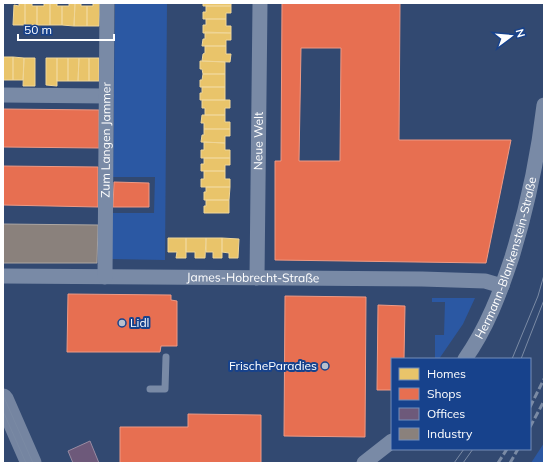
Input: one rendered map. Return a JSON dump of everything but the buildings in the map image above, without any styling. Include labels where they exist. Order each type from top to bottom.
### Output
[{"type":"street","name":"Zum Langen Jammer","points":[[106,277],[107,3]]},
{"type":"street","name":"Neue Welt","points":[[257,278],[260,3]]},
{"type":"street","points":[[3,95],[106,96]]},
{"type":"street","name":"Hermann-Blankenstein-Straße","points":[[466,358],[485,325],[502,286],[518,238],[536,161],[544,105]]},
{"type":"street","name":"James-Hobrecht-Straße","points":[[3,276],[422,279],[485,281],[502,286]]},
{"type":"street","points":[[3,399],[31,463]]},
{"type":"street","points":[[364,463],[391,442]]},
{"type":"lane","points":[[150,389],[165,389],[166,357]]},
{"type":"shaded area","points":[[115,3],[167,3],[165,260],[112,259],[112,213],[154,213],[155,177],[113,177]]},
{"type":"shaded area","points":[[432,298],[475,298],[463,324],[440,358],[435,358],[435,335],[444,335],[445,302],[432,302]]},
{"type":"shaded area","points":[[544,443],[544,463],[531,463]]},
{"type":"tram line","points":[[512,358],[538,296],[544,275]]},
{"type":"tram line","points":[[521,358],[544,300]]},
{"type":"tram line","points":[[3,395],[33,463]]},
{"type":"tram line","points":[[3,411],[26,463]]},
{"type":"tram line","points":[[454,463],[463,450]]},
{"type":"tram line","points":[[463,463],[472,450]]},
{"type":"railway","points":[[531,405],[544,379]]},
{"type":"railway","points":[[531,425],[544,401]]},
{"type":"railway","points":[[498,463],[506,450]]},
{"type":"railway","points":[[510,463],[517,450]]},
{"type":"place","name":"Lidl","points":[[122,323]]},
{"type":"place","name":"FrischeParadies","points":[[325,366]]}]
